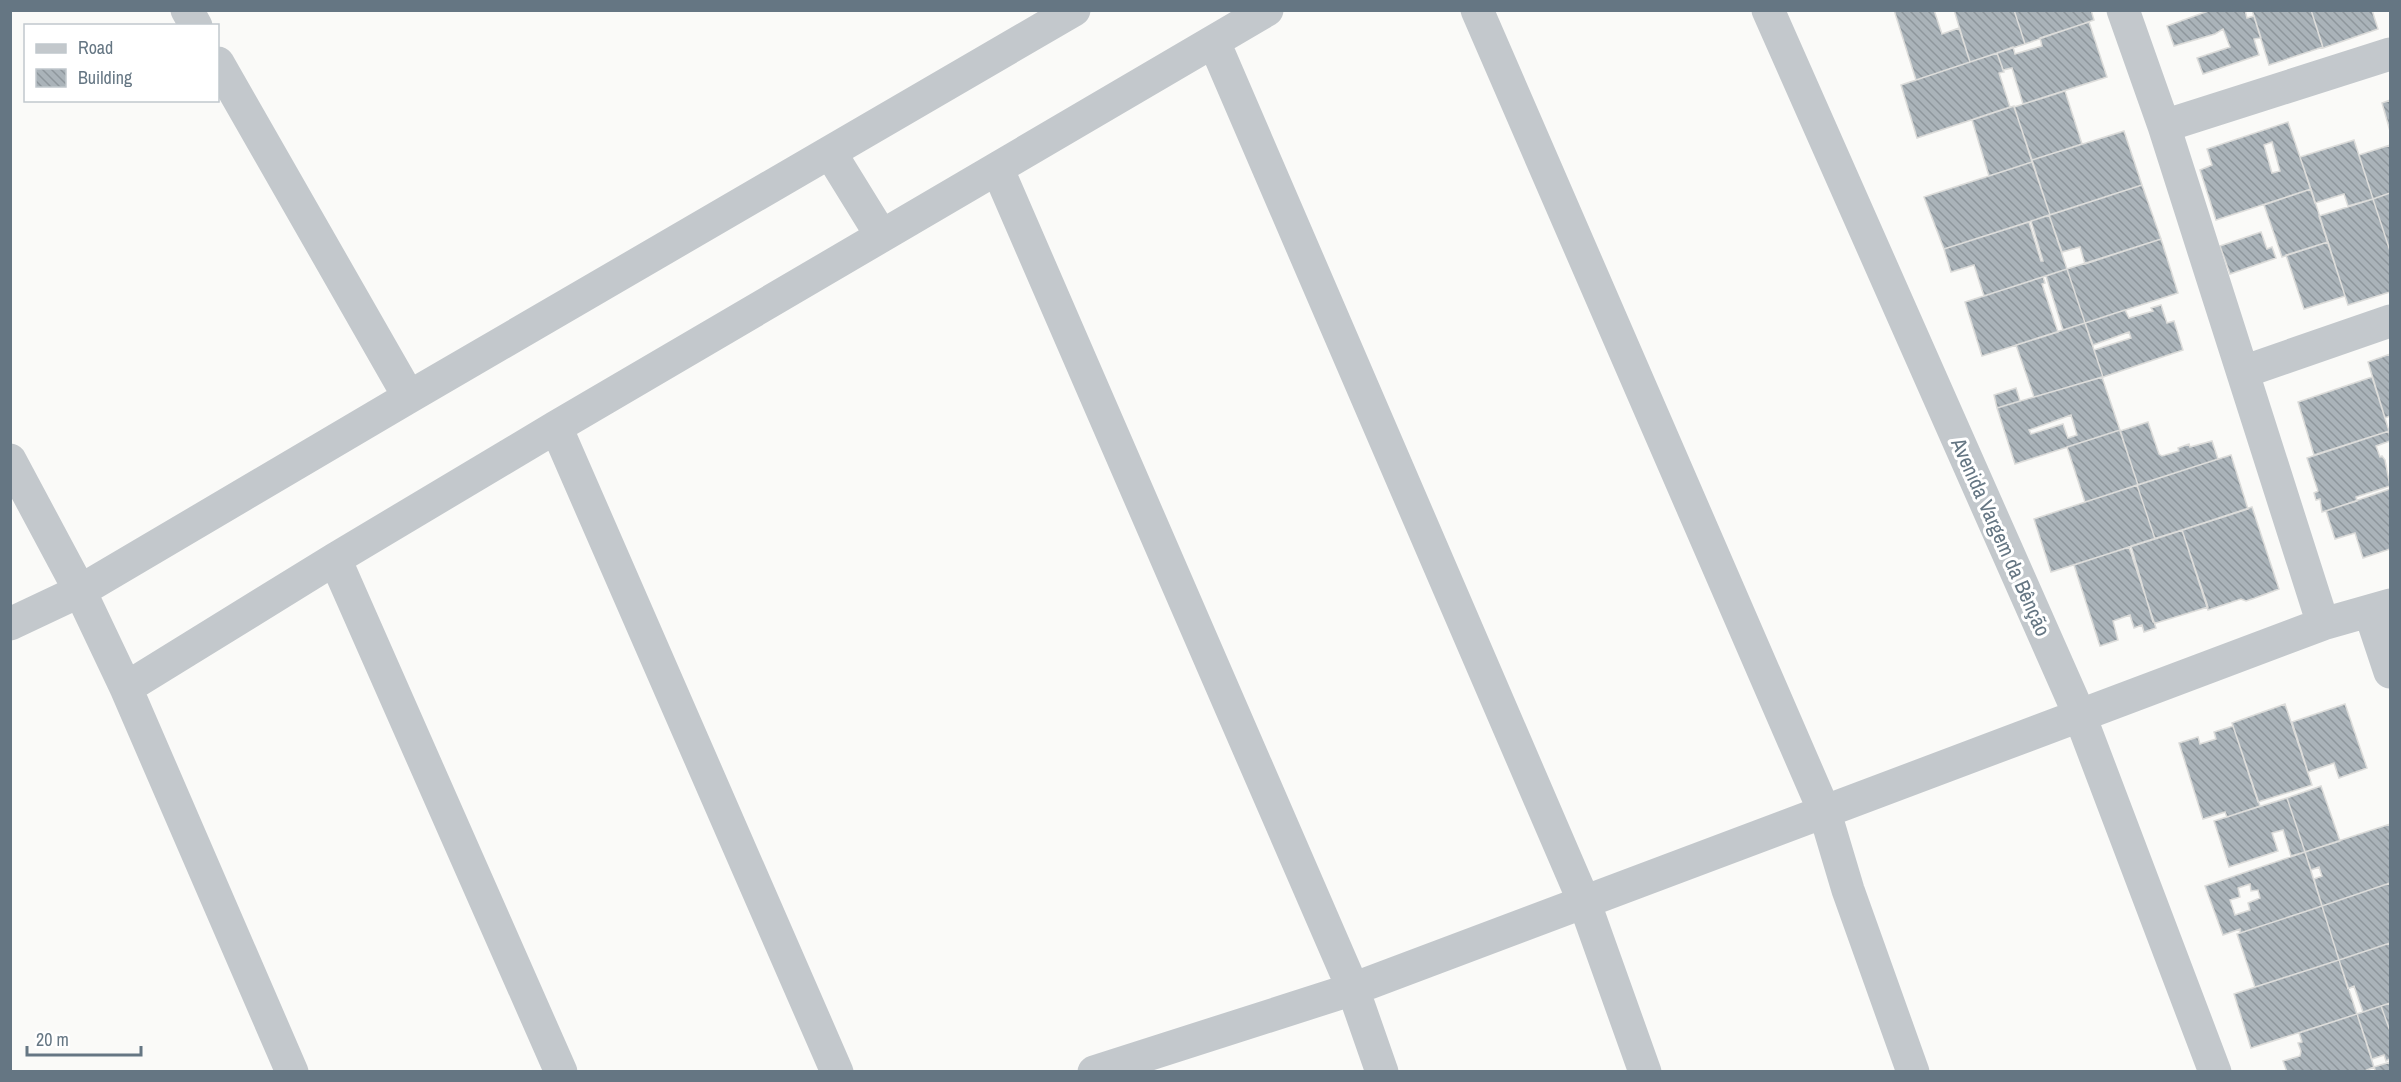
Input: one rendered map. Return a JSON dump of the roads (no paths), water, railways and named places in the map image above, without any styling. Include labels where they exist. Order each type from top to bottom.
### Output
[{"type":"street","points":[[187,10],[195,24]]},
{"type":"street","points":[[10,624],[80,591],[408,397],[831,154],[1074,10]]},
{"type":"street","points":[[126,688],[335,559],[556,427],[881,235],[998,170],[1267,10]]},
{"type":"street","points":[[1477,10],[1825,813],[1848,890],[1913,1071]]},
{"type":"street","name":"Avenida Vargem da Bênção","points":[[1768,10],[2080,716],[2215,1071]]},
{"type":"street","points":[[2123,10],[2164,126],[2323,624]]},
{"type":"street","points":[[1214,42],[1585,904],[1645,1071]]},
{"type":"street","points":[[2164,126],[2391,54]]},
{"type":"street","points":[[219,65],[408,397]]},
{"type":"street","points":[[831,154],[881,235]]},
{"type":"street","points":[[998,170],[1353,989],[1382,1071]]},
{"type":"street","points":[[2243,372],[2391,321]]},
{"type":"street","points":[[556,427],[837,1071]]},
{"type":"street","points":[[10,460],[80,591],[126,688],[292,1071]]},
{"type":"street","points":[[335,559],[561,1071]]},
{"type":"street","points":[[1108,1069],[1353,989],[1585,904],[2323,624],[2380,608],[2391,672]]}]
